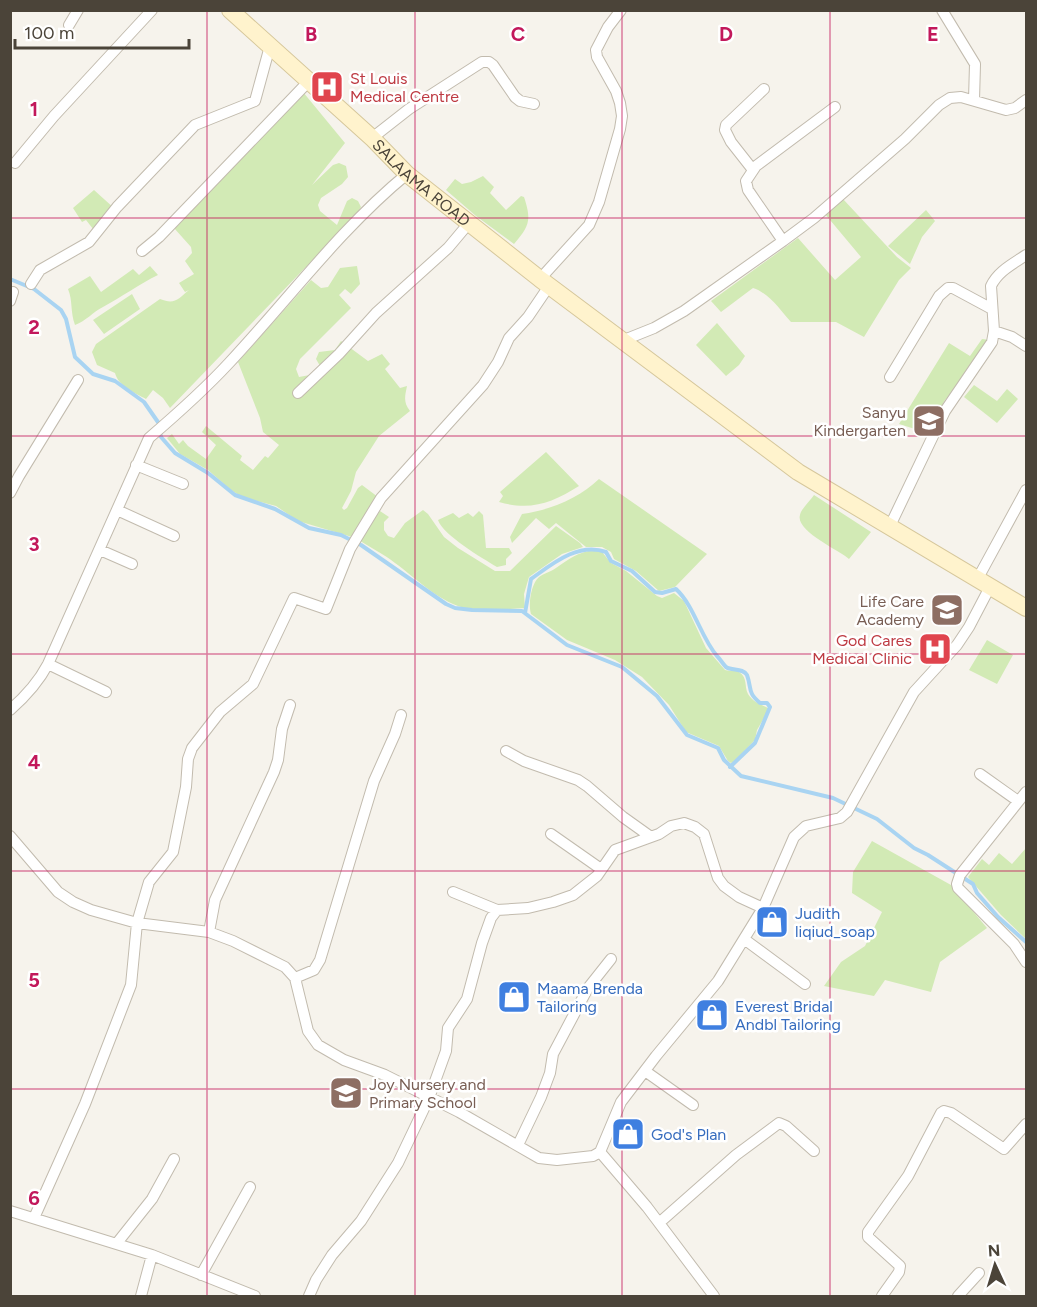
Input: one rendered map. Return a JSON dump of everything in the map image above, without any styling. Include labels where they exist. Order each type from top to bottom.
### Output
[{"type":"main road","name":"SALAAMA ROAD","points":[[230,10],[372,138],[407,174],[544,283],[624,340],[798,472],[1026,608]]},
{"type":"street","points":[[69,25],[78,10]]},
{"type":"street","points":[[15,164],[54,116],[152,10]]},
{"type":"street","points":[[34,1218],[86,1104],[131,985],[137,923],[149,882],[173,852],[186,787],[188,759],[192,748],[220,712],[253,684],[294,598],[326,609],[350,549],[389,488],[483,385],[509,338],[528,317],[544,283],[589,225],[599,202],[622,116],[616,91],[597,57],[596,50],[608,27],[621,10]]},
{"type":"street","points":[[942,10],[975,64],[974,100]]},
{"type":"street","points":[[32,284],[40,270],[89,242],[117,207],[195,125],[255,101],[270,46]]},
{"type":"street","points":[[372,138],[410,109],[482,62],[493,64],[520,100],[534,104]]},
{"type":"street","points":[[142,251],[159,237],[309,81]]},
{"type":"street","points":[[753,170],[724,130],[726,125],[764,89]]},
{"type":"street","points":[[624,340],[684,311],[814,218],[939,105],[950,98],[961,97],[1006,110],[1015,108],[1026,100]]},
{"type":"street","points":[[783,241],[748,190],[746,181],[753,170],[835,107]]},
{"type":"street","points":[[10,710],[40,679],[48,664],[149,438],[177,415],[228,364],[374,201],[407,174]]},
{"type":"street","points":[[298,393],[339,354],[376,313],[441,255],[469,224]]},
{"type":"street","points":[[889,528],[945,411],[990,346],[994,331],[991,286],[1005,269],[1026,255]]},
{"type":"street","points":[[890,377],[939,296],[948,288],[953,288],[992,309]]},
{"type":"street","points":[[994,331],[1012,337],[1026,346]]},
{"type":"street","points":[[10,493],[78,380]]},
{"type":"street","points":[[136,465],[183,484]]},
{"type":"street","points":[[10,836],[58,892],[73,902],[91,910],[137,923],[209,932],[233,941],[285,967],[295,978],[308,1031],[318,1045],[344,1060],[385,1075],[518,1144],[539,1158],[557,1160],[593,1156],[600,1152],[621,1102],[718,981],[763,908],[794,837],[806,826],[840,818],[849,807],[914,692],[957,645],[969,627],[984,581],[1026,490]]},
{"type":"street","points":[[117,510],[174,536]]},
{"type":"street","points":[[100,550],[132,564]]},
{"type":"street","points":[[48,664],[106,692]]},
{"type":"street","points":[[209,932],[215,900],[274,772],[282,729],[290,705]]},
{"type":"street","points":[[295,978],[314,970],[320,960],[374,781],[402,715]]},
{"type":"street","points":[[506,751],[524,761],[578,780],[623,818],[651,837]]},
{"type":"street","points":[[980,774],[1018,801]]},
{"type":"street","points":[[1026,792],[960,875],[957,884],[958,888],[1014,944],[1026,962]]},
{"type":"street","points":[[453,892],[497,910],[536,906],[573,895],[592,881],[615,850],[680,824],[688,824],[704,834],[718,878],[724,886],[739,897],[763,908]]},
{"type":"street","points":[[551,834],[601,868]]},
{"type":"street","points":[[309,1296],[332,1255],[361,1221],[392,1174],[429,1098],[446,1051],[448,1028],[467,999],[482,943],[491,918],[497,910]]},
{"type":"street","points":[[744,939],[805,984]]},
{"type":"street","points":[[518,1144],[544,1089],[550,1073],[553,1054],[588,988],[611,959]]},
{"type":"street","points":[[645,1071],[693,1105]]},
{"type":"street","points":[[882,1296],[899,1272],[900,1266],[868,1237],[868,1232],[908,1176],[941,1113],[951,1113],[1004,1149],[1026,1124]]},
{"type":"street","points":[[658,1223],[736,1155],[779,1123],[786,1126],[814,1151]]},
{"type":"street","points":[[600,1152],[714,1296]]},
{"type":"street","points":[[117,1243],[152,1199],[174,1159]]},
{"type":"street","points":[[201,1275],[250,1187]]},
{"type":"street","points":[[10,1211],[152,1255],[255,1296]]},
{"type":"street","points":[[141,1296],[152,1255]]},
{"type":"street","points":[[958,1296],[979,1273]]},
{"type":"green space","points":[[303,92],[345,143],[312,185],[333,165],[339,163],[346,166],[348,177],[342,184],[321,198],[318,205],[320,211],[337,225],[347,201],[352,198],[358,201],[361,207],[356,215],[170,408],[153,390],[146,399],[132,392],[120,382],[115,373],[97,365],[92,352],[96,344],[160,299],[173,301],[189,290],[185,292],[179,283],[194,274],[185,261],[192,253],[191,247],[174,228]]},
{"type":"green space","points":[[483,176],[494,187],[490,193],[506,210],[521,196],[524,197],[528,223],[514,244],[446,190],[455,179],[462,184]]},
{"type":"green space","points":[[94,190],[115,209],[97,234],[86,220],[82,222],[73,208]]},
{"type":"green space","points":[[843,199],[897,257],[911,268],[899,280],[864,337],[836,322],[791,322],[769,298],[753,288],[721,312],[711,301],[798,238],[835,280],[861,257],[825,214]]},
{"type":"green space","points":[[926,210],[935,221],[922,237],[910,264],[888,246]]},
{"type":"green space","points":[[150,266],[158,275],[75,325],[68,289],[90,276],[101,292],[133,269],[139,275]]},
{"type":"green space","points":[[357,266],[360,284],[351,294],[345,289],[339,295],[351,308],[300,359],[296,369],[299,377],[310,375],[320,366],[316,359],[319,352],[335,350],[341,341],[368,361],[382,354],[390,364],[385,369],[400,388],[407,386],[405,402],[410,411],[379,436],[356,472],[351,491],[342,508],[344,510],[347,508],[362,485],[378,497],[352,537],[298,521],[276,506],[242,497],[208,470],[180,454],[167,438],[172,434],[179,444],[183,440],[206,459],[216,445],[202,432],[206,426],[242,456],[240,460],[253,470],[265,456],[268,458],[279,445],[263,432],[260,418],[238,362],[311,280],[321,288],[328,287],[340,268]]},
{"type":"green space","points":[[132,294],[140,309],[104,334],[93,320]]},
{"type":"green space","points":[[717,323],[745,356],[739,365],[726,376],[696,345]]},
{"type":"green space","points":[[982,339],[991,340],[982,355],[945,400],[925,437],[915,429],[899,424],[949,343],[970,356]]},
{"type":"green space","points":[[974,385],[997,401],[1007,389],[1018,399],[997,423],[964,397]]},
{"type":"green space","points":[[546,452],[579,486],[560,497],[541,504],[521,506],[499,502],[503,496],[500,492]]},
{"type":"green space","points":[[599,479],[707,554],[675,587],[659,591],[636,571],[614,559],[611,552],[602,547],[586,547],[556,523],[549,529],[536,518],[512,543],[510,537],[522,514],[543,510],[564,502],[583,492]]},
{"type":"green space","points":[[814,495],[871,532],[849,559],[811,534],[800,521],[801,513]]},
{"type":"green space","points":[[423,510],[444,537],[495,571],[510,571],[556,526],[583,547],[562,554],[529,577],[524,594],[525,608],[469,609],[439,596],[391,560],[359,540],[380,511],[389,517],[384,522],[384,530],[388,536],[394,538],[405,523]]},
{"type":"green space","points":[[479,511],[483,515],[486,548],[509,548],[512,553],[506,559],[506,565],[497,567],[473,552],[447,532],[438,520],[453,513],[459,518],[468,513],[473,517]]},
{"type":"green space","points":[[595,550],[602,552],[611,563],[626,571],[657,596],[662,598],[674,593],[684,601],[706,648],[725,670],[742,674],[750,697],[768,708],[757,730],[755,740],[735,761],[731,763],[728,761],[719,746],[686,732],[669,705],[642,677],[615,660],[567,640],[531,614],[531,594],[539,577],[574,556]]},
{"type":"green space","points":[[987,640],[1013,655],[997,684],[969,670]]},
{"type":"green space","points":[[872,841],[951,885],[987,928],[940,962],[931,992],[885,980],[874,996],[824,986],[841,962],[865,946],[882,912],[852,893],[853,872]]},
{"type":"green space","points":[[1026,848],[1026,939],[1001,915],[968,877],[982,859],[989,865],[999,853],[1012,864]]},
{"type":"waterway","points":[[10,279],[34,289],[61,310],[66,319],[75,357],[93,374],[115,381],[144,402],[160,425]]},
{"type":"waterway","points":[[160,432],[161,437],[175,453],[208,473],[235,495],[275,509],[309,528],[341,535],[361,545],[446,604],[455,608],[472,610],[522,611],[567,645],[622,667],[657,696],[687,735],[718,748],[724,760],[741,776],[833,798],[877,819],[914,848],[973,884],[977,893],[998,917],[1026,942]]},
{"type":"waterway","points":[[525,613],[531,579],[566,556],[585,550],[606,552],[611,561],[632,571],[655,592],[662,593],[676,589],[688,604],[706,640],[717,656],[726,667],[745,673],[753,696],[760,703],[767,703],[770,707],[755,743],[730,767]]},
{"type":"place","name":"St Louis Medical Centre","points":[[327,87]]},
{"type":"place","name":"Sanyu Kindergarten","points":[[929,421]]},
{"type":"place","name":"Life Care Academy","points":[[947,610]]},
{"type":"place","name":"God Cares Medical Clinic","points":[[935,649]]},
{"type":"place","name":"Judith liqiud_soap","points":[[772,922]]},
{"type":"place","name":"Maama Brenda Tailoring","points":[[514,997]]},
{"type":"place","name":"Everest Bridal Andbl Tailoring","points":[[712,1015]]},
{"type":"place","name":"Joy Nursery and Primary School","points":[[346,1093]]},
{"type":"place","name":"God's Plan","points":[[628,1134]]}]
